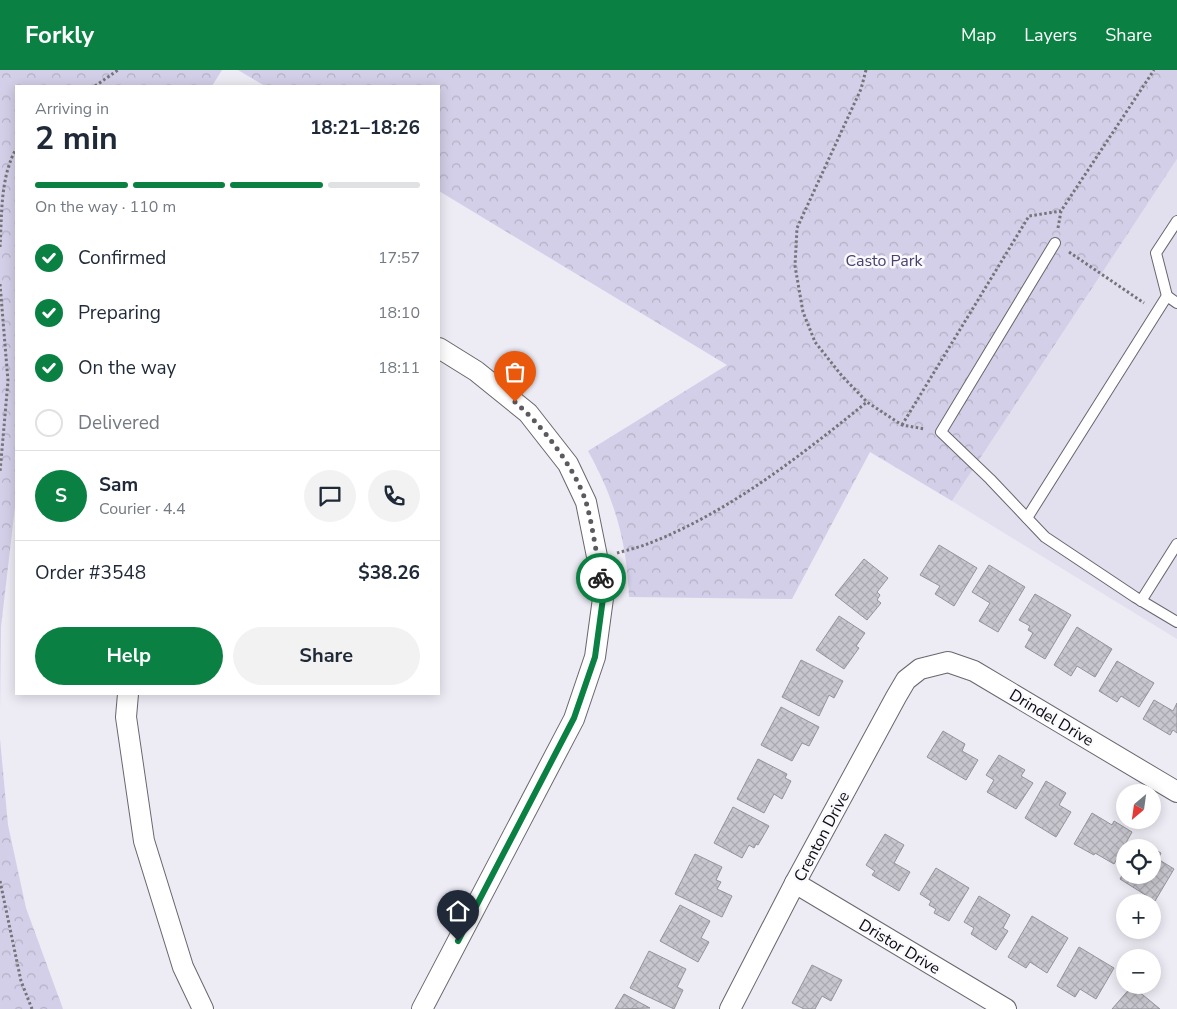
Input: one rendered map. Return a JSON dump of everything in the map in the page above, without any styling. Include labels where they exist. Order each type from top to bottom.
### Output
[{"type":"street","points":[[422,1009],[574,718],[595,657],[604,591],[586,502],[568,464],[528,413],[476,371],[440,349]]},
{"type":"street","name":"Drindel Drive","points":[[920,669],[948,662],[974,670],[1177,792]]},
{"type":"street","name":"Crenton Drive","points":[[730,1009],[795,883],[896,697],[906,680],[920,669]]},
{"type":"street","points":[[128,695],[126,717],[144,841],[183,967],[204,1009]]},
{"type":"street","name":"Dristor Drive","points":[[795,883],[1006,1009]]},
{"type":"lane","points":[[1177,221],[1156,253],[1167,296],[1177,303]]},
{"type":"lane","points":[[1055,243],[941,432],[1045,537],[1141,601],[1177,622]]},
{"type":"lane","points":[[1027,518],[1167,296]]},
{"type":"lane","points":[[1141,601],[1177,544]]},
{"type":"path","points":[[96,85],[118,70]]},
{"type":"path","points":[[866,70],[861,89],[797,228],[795,266],[803,312],[816,342],[842,376],[867,402],[902,425],[941,432]]},
{"type":"path","points":[[902,425],[1029,216],[1061,211],[1154,70]]},
{"type":"path","points":[[0,247],[3,192],[15,151]]},
{"type":"path","points":[[1055,243],[1157,312]]},
{"type":"path","points":[[0,284],[8,381],[0,472]]},
{"type":"path","points":[[597,558],[649,544],[688,526],[751,491],[811,447],[867,402]]},
{"type":"path","points":[[0,881],[21,981],[32,1009]]},
{"type":"shaded area","points":[[1177,159],[1177,639],[952,501]]},
{"type":"green space","points":[[0,70],[222,70],[213,85],[15,85],[15,507],[1,627],[0,711]]},
{"type":"green space","name":"Casto Park","points":[[238,70],[1177,70],[1177,159],[952,501],[870,452],[792,599],[629,597],[626,558],[618,522],[606,486],[588,451],[727,365],[440,192],[440,85],[263,85]]},
{"type":"green space","points":[[0,739],[8,825],[26,908],[63,1009],[0,1009]]},
{"type":"building","points":[[939,545],[977,568],[954,606],[935,594],[940,586],[920,575]]},
{"type":"building","points":[[864,559],[888,578],[877,592],[880,595],[877,600],[881,603],[867,620],[835,595]]},
{"type":"building","points":[[989,565],[1025,587],[998,632],[979,621],[990,603],[972,592]]},
{"type":"building","points":[[1035,594],[1071,615],[1045,659],[1025,647],[1033,633],[1028,630],[1030,626],[1019,620]]},
{"type":"building","points":[[839,616],[865,633],[856,646],[859,648],[844,669],[816,650]]},
{"type":"building","points":[[1077,627],[1112,649],[1095,677],[1077,666],[1071,676],[1054,665]]},
{"type":"building","points":[[801,660],[843,681],[834,698],[829,695],[819,716],[782,697]]},
{"type":"building","points":[[1117,661],[1154,683],[1139,707],[1121,696],[1117,702],[1099,691]]},
{"type":"building","points":[[1154,700],[1173,711],[1177,703],[1177,733],[1173,730],[1170,735],[1143,719]]},
{"type":"building","points":[[781,707],[819,727],[809,746],[802,743],[792,761],[761,745]]},
{"type":"building","points":[[943,731],[965,744],[962,751],[978,760],[966,780],[927,757]]},
{"type":"building","points":[[999,755],[1025,770],[1021,776],[1033,783],[1016,809],[987,792],[994,780],[986,775]]},
{"type":"building","points":[[758,759],[787,774],[785,778],[791,781],[782,799],[774,794],[764,813],[737,799]]},
{"type":"building","points":[[1046,781],[1066,793],[1059,805],[1071,812],[1056,837],[1025,818]]},
{"type":"building","points":[[733,807],[769,826],[758,845],[756,844],[754,848],[749,845],[742,858],[714,843]]},
{"type":"building","points":[[1092,813],[1112,825],[1114,821],[1116,822],[1116,829],[1127,829],[1132,832],[1128,839],[1116,839],[1116,860],[1114,864],[1074,844]]},
{"type":"building","points":[[885,834],[904,845],[894,863],[910,872],[899,891],[872,875],[875,871],[866,865]]},
{"type":"building","points":[[695,854],[722,867],[716,880],[721,882],[717,889],[732,896],[722,917],[675,894]]},
{"type":"building","points":[[1161,861],[1174,869],[1159,894],[1144,894],[1128,884],[1161,884]]},
{"type":"building","points":[[936,868],[969,888],[949,921],[934,913],[936,909],[929,905],[931,901],[920,894]]},
{"type":"building","points":[[979,896],[1010,915],[1003,928],[1008,931],[996,950],[971,934],[974,928],[964,922]]},
{"type":"building","points":[[680,905],[710,921],[701,938],[709,942],[698,962],[660,941]]},
{"type":"building","points":[[1032,916],[1068,938],[1047,973],[1030,962],[1026,968],[1008,957]]},
{"type":"building","points":[[1079,947],[1114,968],[1096,999],[1080,989],[1075,997],[1057,986]]},
{"type":"building","points":[[649,951],[686,969],[677,987],[683,990],[674,1009],[630,988]]},
{"type":"building","points":[[812,965],[842,980],[831,1001],[822,996],[815,1009],[804,1009],[792,1003]]},
{"type":"building","points":[[624,994],[650,1008],[615,1009]]},
{"type":"building","points":[[1125,994],[1142,994],[1160,1009],[1112,1009]]},
{"type":"way so far","points":[[515,402],[528,413],[568,464],[586,502],[601,578]]},
{"type":"route","points":[[458,941],[574,718],[595,657],[604,591],[601,578]]}]
